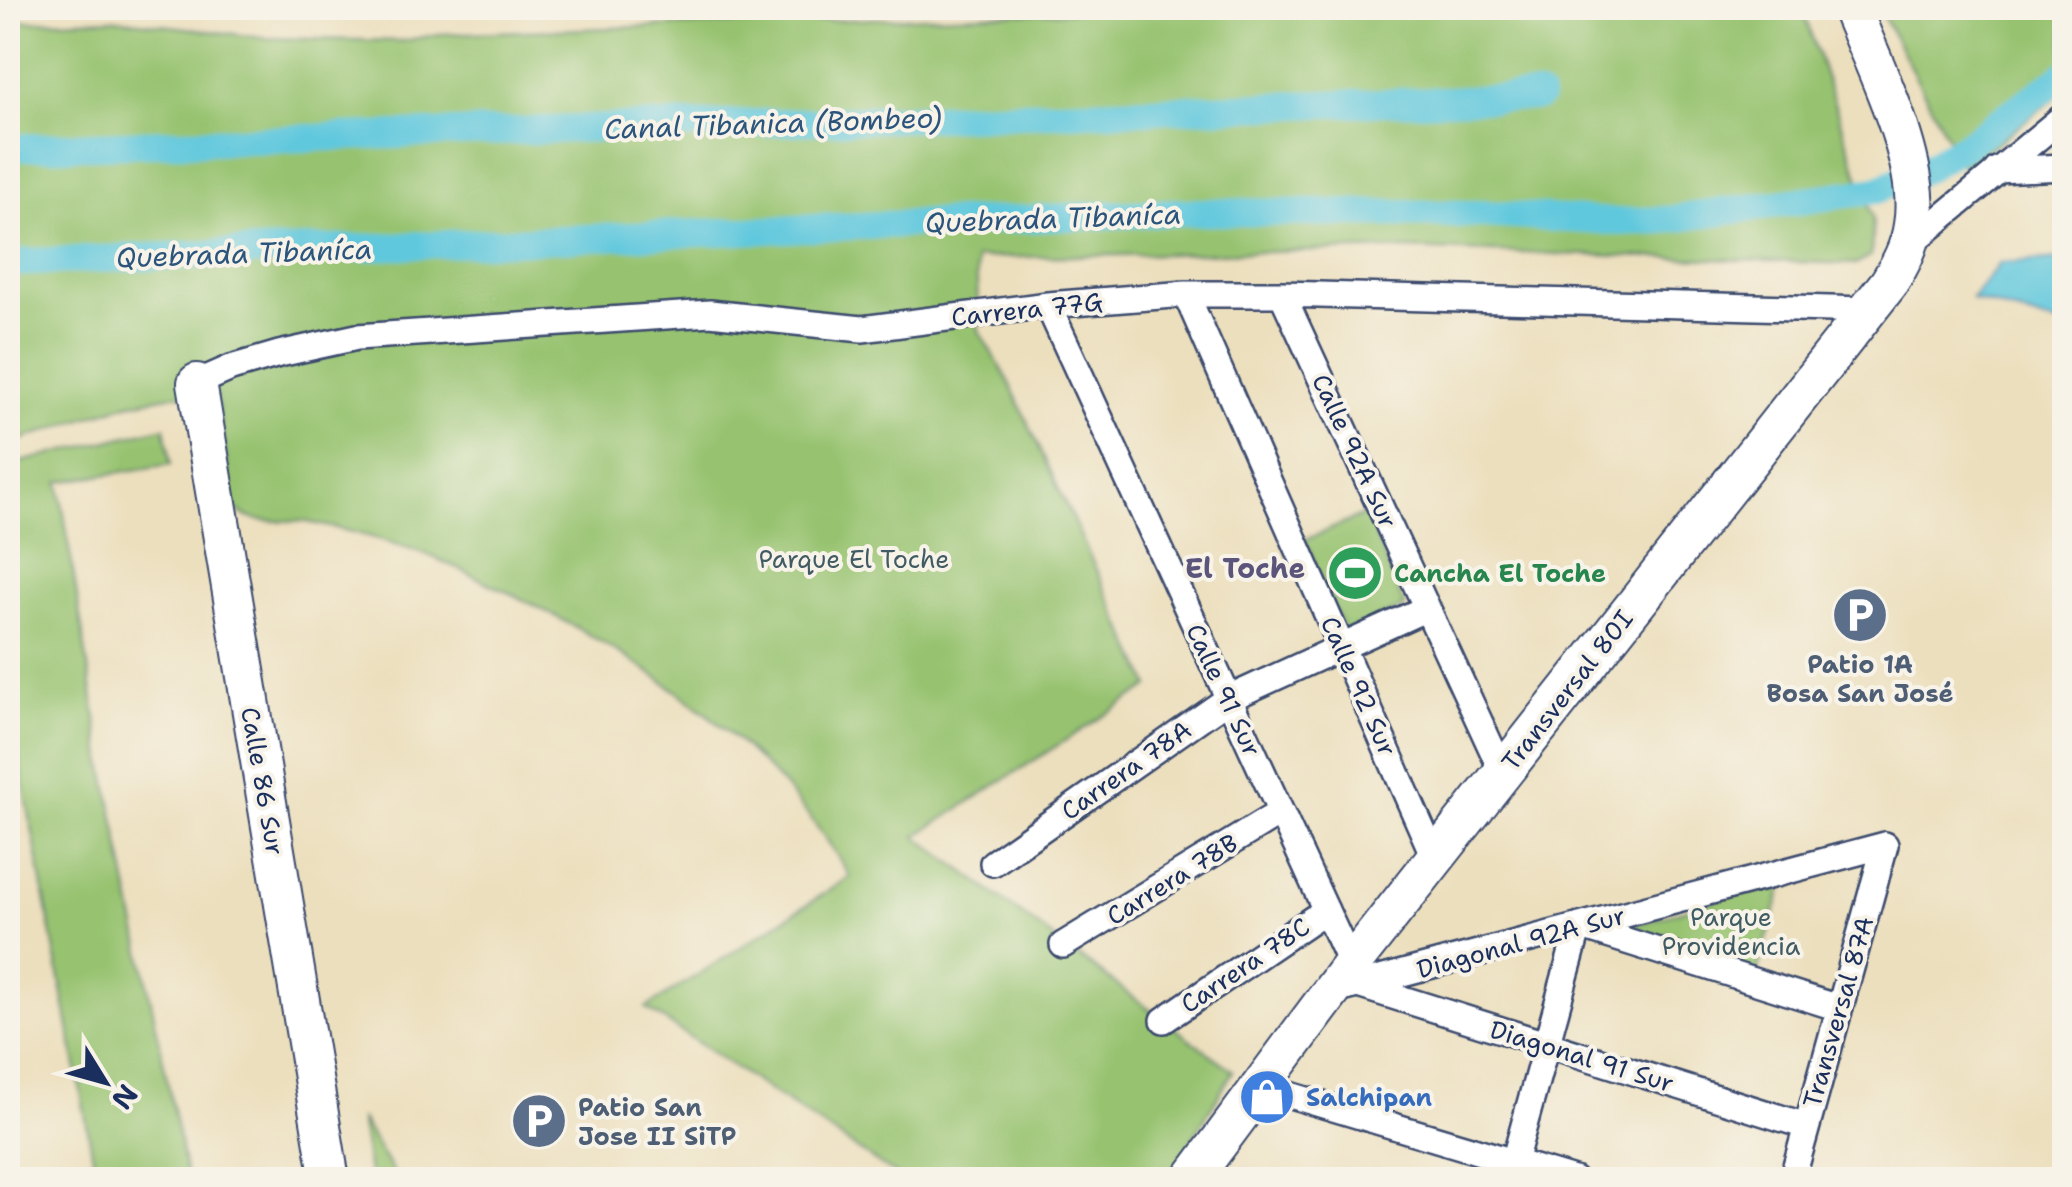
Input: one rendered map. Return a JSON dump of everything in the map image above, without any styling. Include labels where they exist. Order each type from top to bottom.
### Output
[{"type":"main road","name":"Transversal 80I","points":[[1190,1180],[1346,981],[1502,772],[1888,283],[1908,246],[1914,224],[1914,190],[1907,152],[1851,8]]},
{"type":"main road","name":"Calle 86 Sur","points":[[197,383],[330,1180]]},
{"type":"street","points":[[1908,246],[2064,116]]},
{"type":"street","points":[[1997,170],[2064,167]]},
{"type":"street","name":"Carrera 77G","points":[[197,383],[279,354],[357,337],[710,313],[862,330],[1048,304],[1186,294],[1867,310]]},
{"type":"street","name":"Calle 92 Sur","points":[[1186,294],[1435,859]]},
{"type":"street","name":"Calle 92A Sur","points":[[1282,294],[1502,772]]},
{"type":"street","name":"Calle 91 Sur","points":[[1048,304],[1326,910],[1346,981]]},
{"type":"street","name":"Carrera 78A","points":[[992,863],[1228,698],[1427,608]]},
{"type":"street","name":"Carrera 78B","points":[[1064,946],[1281,812]]},
{"type":"street","name":"Diagonal 92A Sur","points":[[1346,981],[1579,926],[1885,845]]},
{"type":"street","name":"Transversal 87A","points":[[1792,1180],[1885,845]]},
{"type":"street","name":"Carrera 78C","points":[[1164,1020],[1326,910]]},
{"type":"street","points":[[1511,1170],[1579,926],[1838,1008]]},
{"type":"street","name":"Diagonal 91 Sur","points":[[1346,981],[1806,1126]]},
{"type":"street","points":[[1260,1086],[1511,1170],[1574,1180]]},
{"type":"green space","name":"Parque El Toche","points":[[1182,8],[1802,8],[1873,219],[1871,256],[1857,264],[1405,249],[976,258],[979,331],[1009,382],[1150,686],[916,836],[1233,1071],[1169,1179],[902,1179],[646,1008],[850,877],[818,827],[780,782],[690,701],[641,666],[537,606],[415,550],[312,523],[262,521],[243,515],[234,508],[216,394],[174,395],[127,404],[8,444],[8,22],[116,19],[265,38],[403,41],[439,34]]},
{"type":"green space","points":[[1879,8],[2064,8],[2064,91],[1964,168]]},
{"type":"green space","points":[[165,427],[171,464],[59,482],[103,763],[187,1179],[97,1179],[8,699],[8,465]]},
{"type":"green space","name":"Cancha El Toche","points":[[1366,514],[1405,607],[1344,632],[1305,540]]},
{"type":"green space","name":"Parque Providencia","points":[[1785,879],[1756,975],[1608,933]]},
{"type":"green space","points":[[360,1118],[397,1179],[370,1179]]},
{"type":"water","points":[[2064,259],[2064,326],[1972,299],[2000,263]]},
{"type":"waterway","name":"Quebrada Tibaníca","points":[[8,263],[1182,212],[1665,220],[1877,190],[1923,170],[1970,142],[2064,75]]},
{"type":"waterway","name":"Canal Tibanica (Bombeo)","points":[[8,148],[1539,97]]},
{"type":"place","name":"Cancha El Toche","points":[[1355,573]]},
{"type":"place","name":"Patio 1A Bosa San José","points":[[1860,615]]},
{"type":"place","name":"Salchipan","points":[[1267,1097]]},
{"type":"place","name":"Patio San Jose II SiTP","points":[[539,1121]]},
{"type":"district","name":"El Toche","points":[[1245,568]]}]
